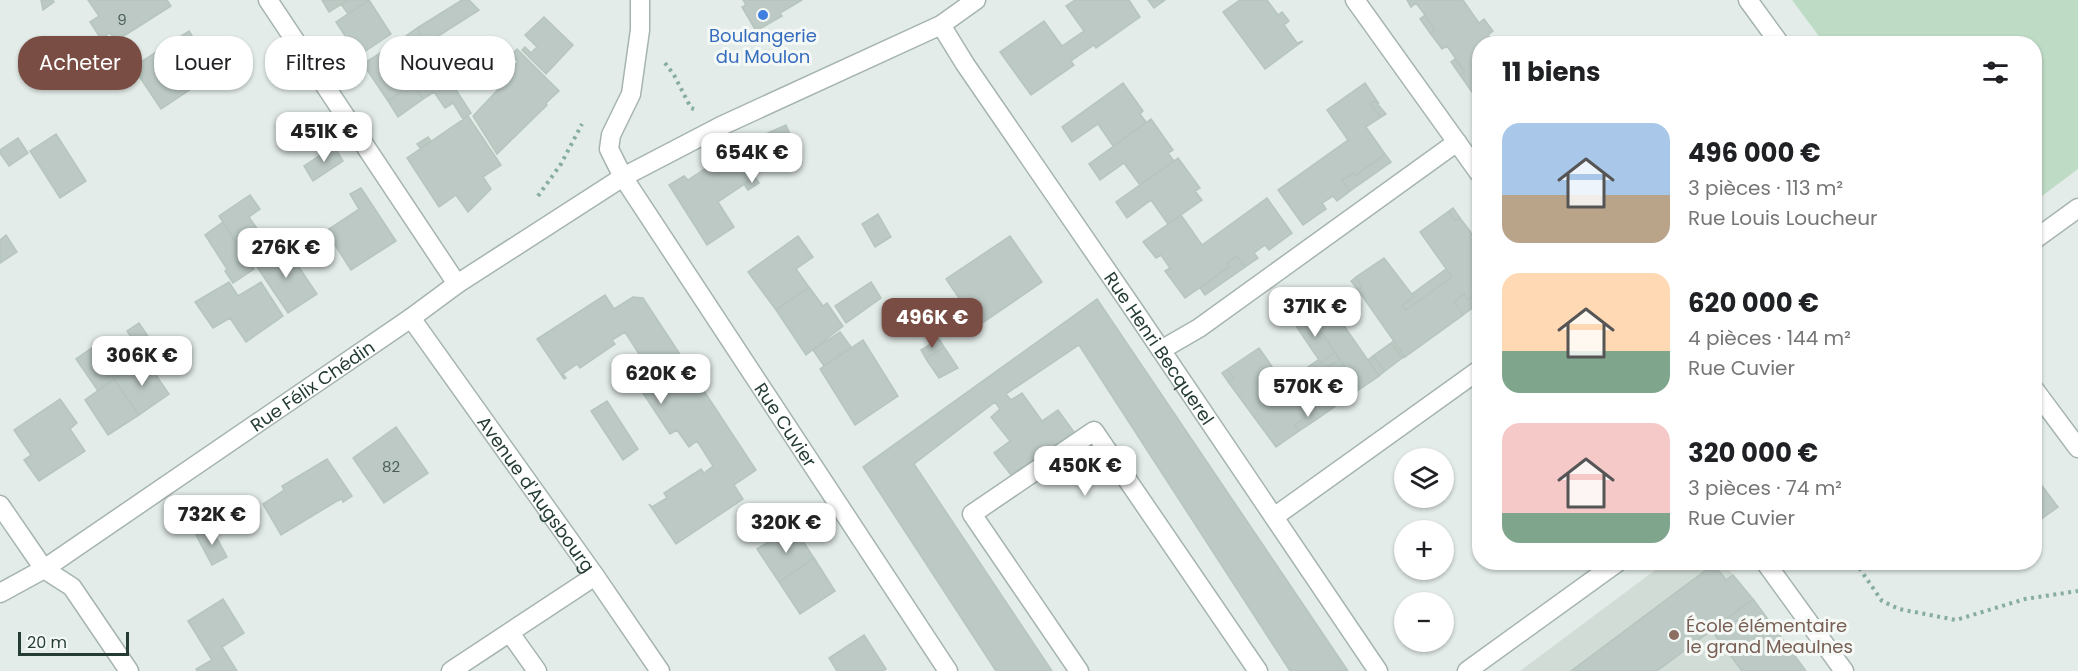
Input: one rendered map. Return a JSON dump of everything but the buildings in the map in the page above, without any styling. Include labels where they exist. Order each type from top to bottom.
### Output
[{"type":"street","points":[[268,0],[457,284]]},
{"type":"street","name":"Rue Cuvier","points":[[640,0],[640,30],[631,94],[611,135],[609,149],[623,177],[948,671]]},
{"type":"street","name":"Rue Félix Chédin","points":[[0,593],[44,569],[411,318],[457,284],[623,177],[721,126],[941,25],[976,0]]},
{"type":"street","points":[[1355,0],[1472,163]]},
{"type":"street","points":[[1748,0],[1774,36]]},
{"type":"street","name":"Rue Henri Becquerel","points":[[941,25],[965,64],[1378,671]]},
{"type":"street","points":[[1161,350],[1199,328],[1456,141]]},
{"type":"street","points":[[2042,234],[2078,208]]},
{"type":"street","name":"Avenue d'Augsbourg","points":[[411,318],[660,671]]},
{"type":"street","points":[[1274,517],[1472,375]]},
{"type":"street","points":[[2042,400],[2078,448]]},
{"type":"street","points":[[1079,671],[972,514],[1094,431],[1258,671]]},
{"type":"street","points":[[0,505],[44,569],[72,587],[129,671]]},
{"type":"street","points":[[1467,671],[1607,570]]},
{"type":"street","points":[[1771,570],[1844,671]]},
{"type":"street","points":[[451,671],[595,576]]},
{"type":"street","points":[[510,633],[537,671]]},
{"type":"path","points":[[1861,570],[1882,601],[1899,609],[1956,620],[2025,599],[2078,591]]},
{"type":"shaded area","name":"École élémentaire le grand Meaulnes","points":[[1655,570],[1729,570],[1806,671],[1520,671]]},
{"type":"green space","points":[[1792,0],[2078,0],[2078,169],[2042,196],[2042,36],[1819,36]]},
{"type":"place","name":"Boulangerie du Moulon","points":[[763,15]]},
{"type":"place","name":"École élémentaire le grand Meaulnes","points":[[1674,635]]}]
